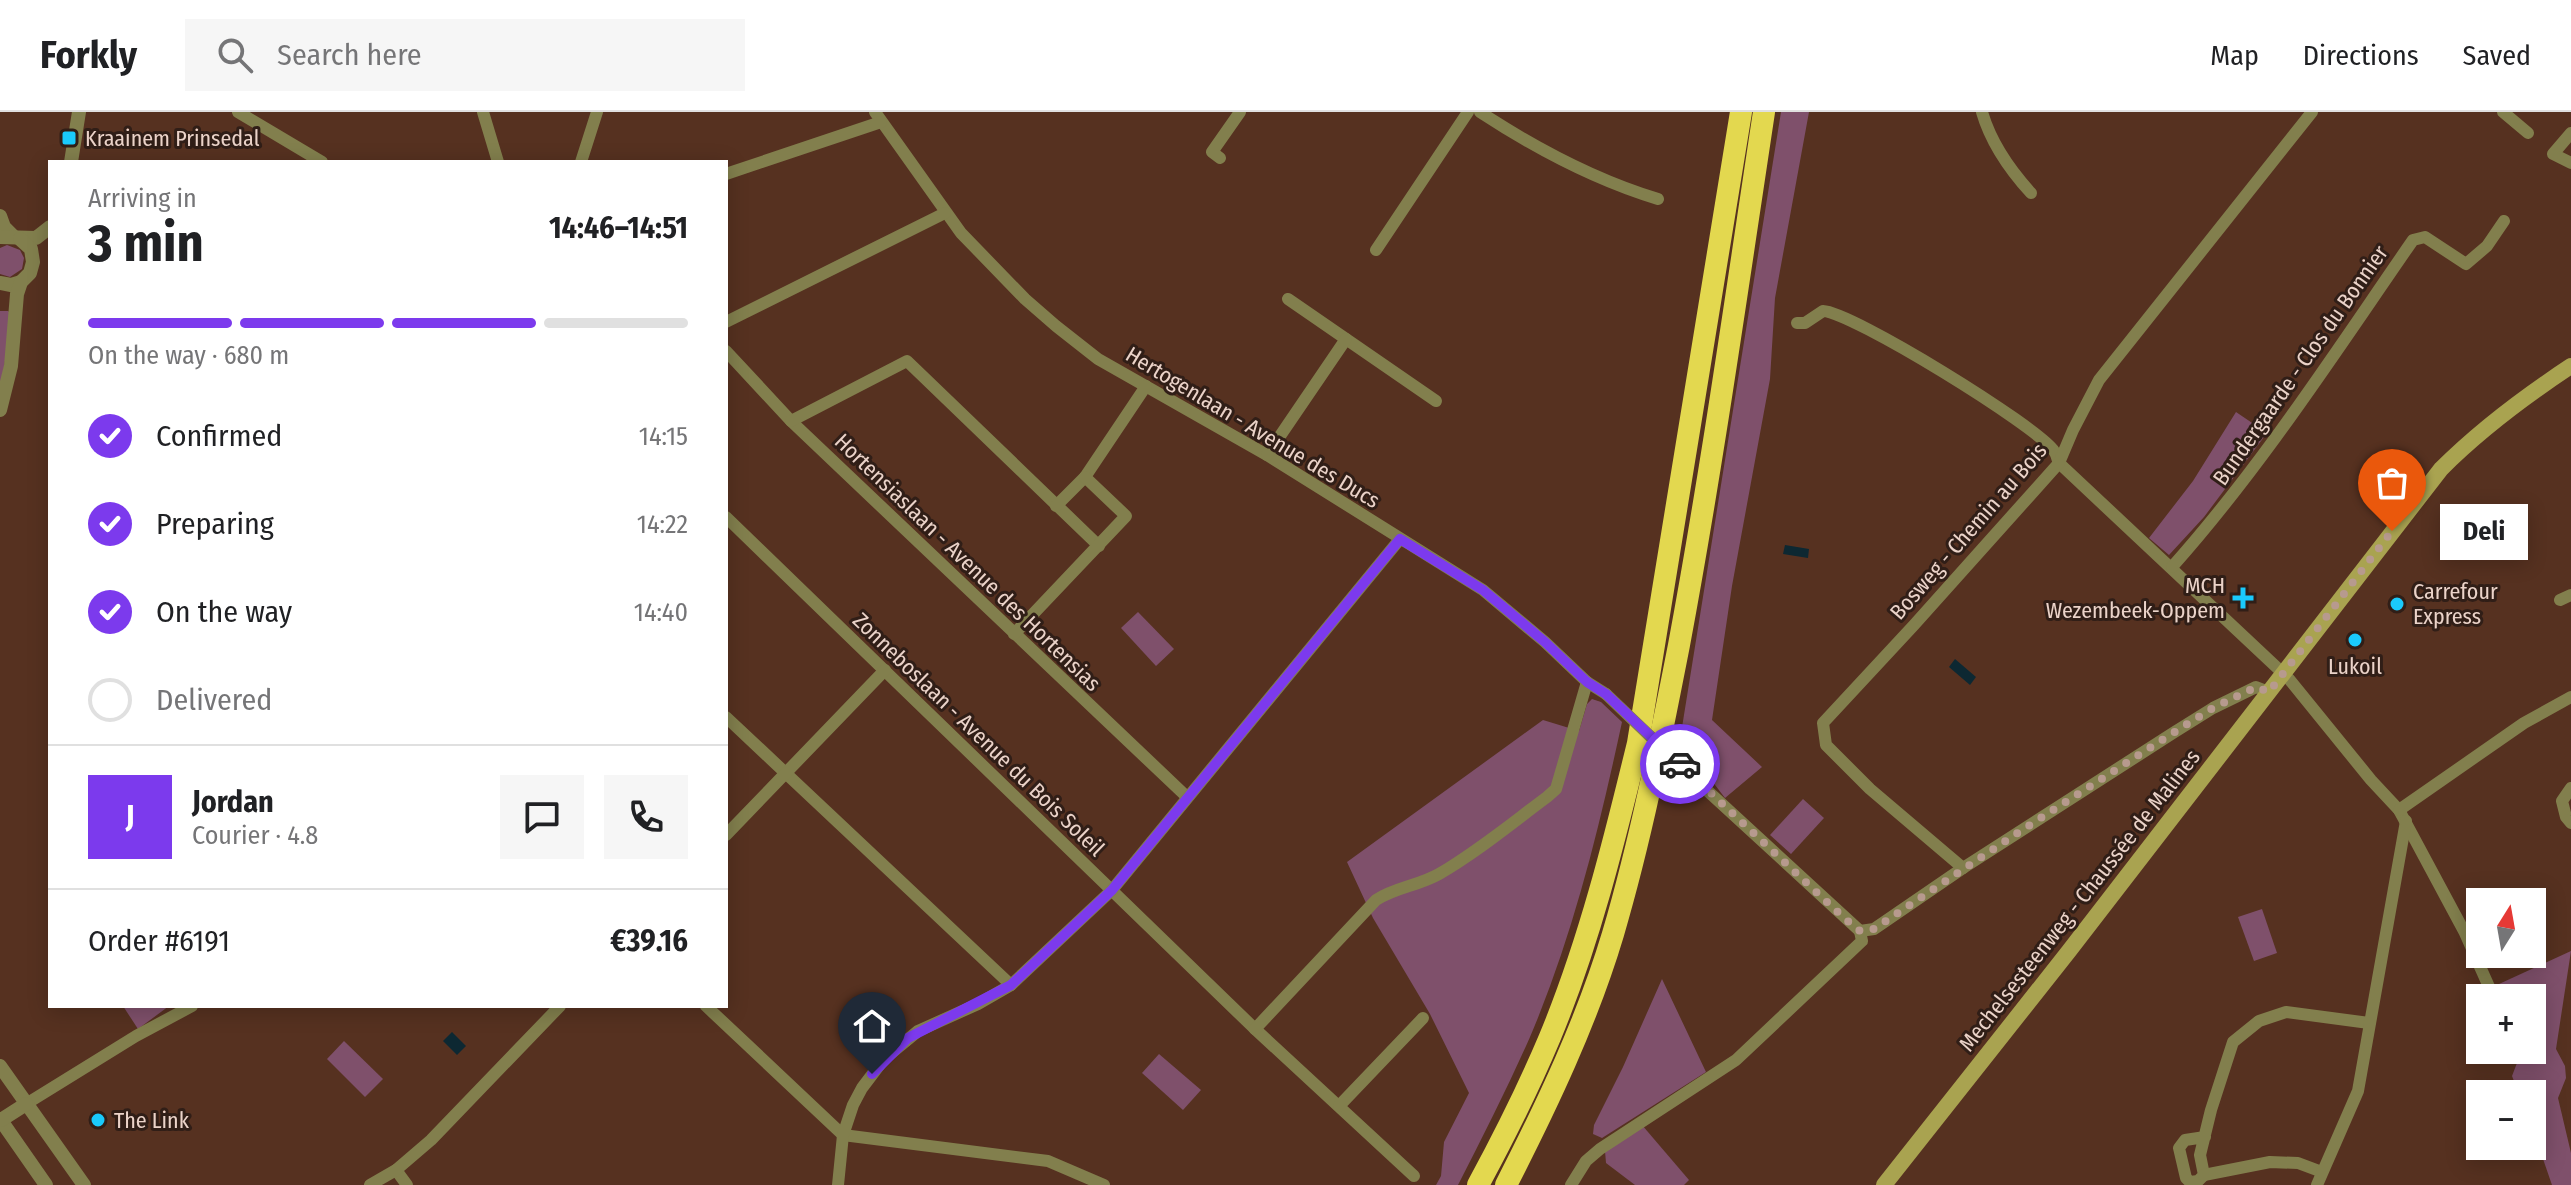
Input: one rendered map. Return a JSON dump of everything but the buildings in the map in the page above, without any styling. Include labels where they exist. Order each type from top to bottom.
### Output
[{"type":"highway","points":[[1478,1185],[1550,1037],[1613,844],[1638,743],[1741,112]]},
{"type":"highway","points":[[1506,1185],[1578,1030],[1612,937],[1643,825],[1697,547],[1764,112]]},
{"type":"main road","name":"Mechelsesteenweg - Chaussée de Malines","points":[[1884,1185],[2064,958],[2441,469],[2510,407],[2571,366]]},
{"type":"street","points":[[71,160],[79,112]]},
{"type":"street","points":[[238,112],[319,160]]},
{"type":"street","points":[[483,112],[497,160]]},
{"type":"street","points":[[582,160],[597,112]]},
{"type":"street","points":[[1220,158],[1212,152],[1240,112]]},
{"type":"street","points":[[1376,250],[1468,112]]},
{"type":"street","points":[[1480,112],[1551,154],[1621,188],[1658,199]]},
{"type":"street","points":[[1982,112],[2000,152],[2031,193]]},
{"type":"street","name":"Bosweg - Chemin au Bois","points":[[1963,868],[1870,789],[1826,745],[1823,723],[2059,463],[2086,405],[2107,370],[2312,112]]},
{"type":"street","points":[[2503,112],[2528,133]]},
{"type":"street","points":[[728,173],[878,117]]},
{"type":"street","name":"Hertogenlaan - Avenue des Ducs","points":[[878,117],[945,213],[979,253],[1056,326],[1098,359],[1267,455],[1483,590],[1587,682],[1606,694],[1860,931]]},
{"type":"street","points":[[2571,133],[2553,154],[2571,163]]},
{"type":"street","points":[[728,321],[945,213]]},
{"type":"street","points":[[0,216],[11,237],[31,249],[33,256],[32,268],[21,282],[16,296],[11,366],[0,410]]},
{"type":"street","name":"Bundergaarde - Clos du Bonnier","points":[[2172,567],[2216,517],[2276,436],[2413,240],[2425,237],[2466,264],[2487,246],[2504,221]]},
{"type":"street","points":[[11,237],[36,238],[48,229]]},
{"type":"street","points":[[33,256],[48,237]]},
{"type":"street","points":[[0,283],[11,285],[21,282]]},
{"type":"street","points":[[1288,299],[1436,401]]},
{"type":"street","points":[[1797,323],[1805,323],[1823,311],[1841,315],[1907,350],[2013,419],[2054,451],[2059,463],[2283,673],[2403,815],[2465,933],[2488,984]]},
{"type":"street","points":[[1267,455],[1346,339]]},
{"type":"street","name":"Hortensiaslaan - Avenue des Hortensias","points":[[728,353],[791,421],[1187,797]]},
{"type":"street","points":[[791,421],[907,361],[1099,546]]},
{"type":"street","points":[[1056,506],[1085,477],[1146,386]]},
{"type":"street","points":[[1014,634],[1126,516],[1085,477]]},
{"type":"street","name":"Zonneboslaan - Avenue du Bois Soleil","points":[[728,519],[1255,1029],[1414,1176]]},
{"type":"street","points":[[838,1185],[843,1135],[862,1088],[895,1048],[918,1031],[1011,985],[1112,890],[1400,539]]},
{"type":"street","points":[[728,833],[885,670]]},
{"type":"street","points":[[1255,1029],[1363,913],[1387,893],[1422,884],[1443,872],[1556,789],[1587,682]]},
{"type":"street","points":[[1571,1185],[1586,1161],[1600,1149],[1736,1060],[1862,941],[1860,931],[1874,929],[1963,868],[2213,708],[2256,687],[2269,692]]},
{"type":"street","points":[[2317,1185],[2357,1096],[2403,815],[2524,723],[2571,697]]},
{"type":"street","points":[[728,719],[1011,985]]},
{"type":"street","points":[[2571,788],[2562,801],[2571,823]]},
{"type":"street","points":[[46,1185],[0,1120],[136,1036],[188,1008]]},
{"type":"street","points":[[370,1185],[396,1170],[431,1140],[558,1008]]},
{"type":"street","points":[[708,1008],[843,1135],[1048,1161],[1104,1185]]},
{"type":"street","points":[[2204,1175],[2200,1155],[2233,1042],[2259,1021],[2286,1012],[2369,1023]]},
{"type":"street","points":[[1339,1106],[1423,1018]]},
{"type":"street","points":[[0,1066],[84,1185]]},
{"type":"street","points":[[2205,1137],[2185,1140],[2179,1148],[2186,1178],[2194,1182],[2204,1175],[2270,1162],[2298,1163],[2322,1172]]},
{"type":"street","points":[[396,1170],[407,1185]]},
{"type":"shaded area","points":[[1781,112],[1809,112],[1775,298],[1770,379],[1732,586],[1712,720],[1762,767],[1725,798],[1702,768],[1679,746]]},
{"type":"shaded area","points":[[7,245],[20,250],[24,258],[22,269],[10,277],[0,274],[0,248]]},
{"type":"shaded area","points":[[0,311],[12,314],[0,395]]},
{"type":"shaded area","points":[[2236,412],[2267,433],[2204,517],[2169,555],[2149,538],[2193,481]]},
{"type":"shaded area","points":[[1138,612],[1174,649],[1156,666],[1121,628]]},
{"type":"shaded area","points":[[1592,699],[1601,702],[1622,722],[1572,921],[1530,1037],[1458,1185],[1436,1185],[1441,1176],[1444,1142],[1469,1093],[1430,1014],[1373,918],[1347,862],[1543,720],[1579,731],[1587,704]]},
{"type":"shaded area","points":[[1803,799],[1824,818],[1791,854],[1770,835]]},
{"type":"shaded area","points":[[2262,909],[2277,953],[2254,961],[2238,917]]},
{"type":"shaded area","points":[[2571,951],[2556,1049],[2565,1066],[2566,1078],[2558,1098],[2571,1153],[2571,1185],[2552,1185],[2543,1160],[2546,1160],[2546,1080],[2514,1080],[2512,1076],[2517,1064],[2546,1064],[2546,984],[2499,984],[2534,968],[2546,968],[2546,962]]},
{"type":"shaded area","points":[[1662,979],[1706,1072],[1602,1138],[1593,1134],[1594,1125]]},
{"type":"shaded area","points":[[124,1008],[166,1008],[138,1029]]},
{"type":"shaded area","points":[[344,1041],[383,1079],[365,1097],[327,1059]]},
{"type":"shaded area","points":[[1159,1054],[1201,1090],[1183,1110],[1142,1073]]},
{"type":"shaded area","points":[[1642,1125],[1689,1180],[1684,1185],[1635,1185],[1606,1163],[1605,1151]]},
{"type":"water","points":[[1785,545],[1809,549],[1808,558],[1783,554]]},
{"type":"water","points":[[1955,659],[1976,677],[1970,685],[1949,667]]},
{"type":"water","points":[[452,1032],[466,1046],[457,1055],[443,1041]]},
{"type":"way so far","points":[[1680,764],[1844,918],[1860,931],[1874,929],[2213,708],[2256,687],[2269,692],[2392,531]]},
{"type":"place","name":"Kraainem Prinsedal","points":[[69,138]]},
{"type":"place","name":"Deli","points":[[2392,531]]},
{"type":"place","name":"MCH Wezembeek-Oppem","points":[[2243,598]]},
{"type":"place","name":"Carrefour Express","points":[[2397,604]]},
{"type":"place","name":"Lukoil","points":[[2355,640]]},
{"type":"place","name":"The Link","points":[[98,1120]]},
{"type":"route","points":[[872,1074],[895,1048],[918,1031],[1011,985],[1112,890],[1400,539],[1483,590],[1587,682],[1606,694],[1680,764]]}]
